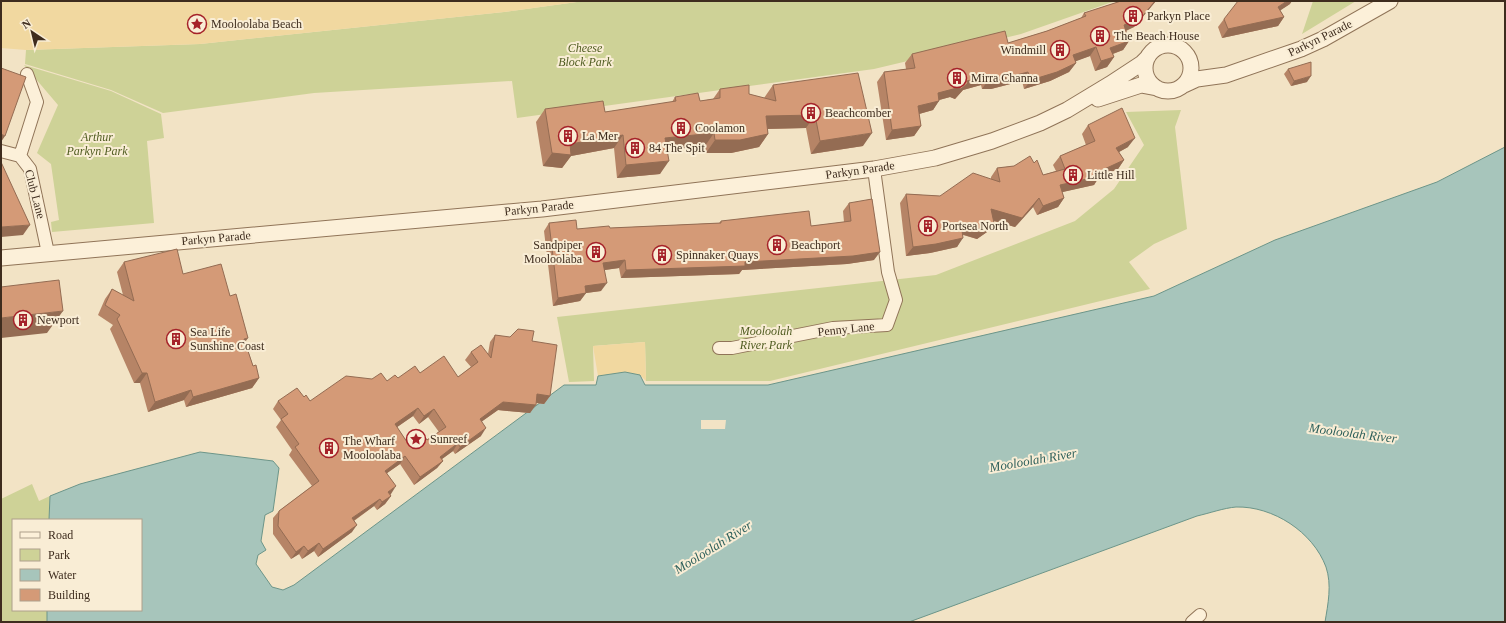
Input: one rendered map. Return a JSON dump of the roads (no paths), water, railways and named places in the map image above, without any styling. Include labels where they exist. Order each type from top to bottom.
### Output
[{"type":"street","name":"Parkyn Parade","points":[[1184,85],[1197,79],[1221,77],[1280,57],[1323,39],[1390,1]]},
{"type":"street","points":[[1169,45],[1180,48],[1190,58],[1192,72],[1189,79],[1184,85],[1170,91],[1157,88],[1151,84],[1146,75],[1145,68],[1148,57],[1157,47],[1169,45]]},
{"type":"street","name":"Parkyn Parade","points":[[1067,110],[1139,66],[1148,57]]},
{"type":"street","name":"Parkyn Parade","points":[[1190,58],[1199,65],[1212,69],[1247,67]]},
{"type":"street","points":[[20,156],[38,102],[27,74]]},
{"type":"street","name":"Parkyn Parade","points":[[1,258],[48,252],[534,209],[874,169],[935,158],[992,141],[1067,110],[1134,86],[1144,85],[1157,88]]},
{"type":"street","name":"Club Lane","points":[[1,151],[20,156],[30,169],[48,252]]},
{"type":"street","name":"Penny Lane","points":[[719,348],[732,348],[833,328],[887,325],[896,300],[888,272],[874,169]]},
{"type":"water","name":"Mooloolah River","points":[[1505,147],[1505,622],[1325,622],[1329,594],[1328,574],[1320,554],[1312,543],[1302,532],[1277,516],[1264,511],[1236,507],[1197,516],[909,622],[47,622],[47,611],[142,611],[142,519],[49,519],[50,496],[80,484],[200,452],[273,461],[279,468],[273,511],[265,515],[261,541],[266,550],[258,555],[256,564],[272,587],[283,590],[294,585],[564,385],[596,385],[598,376],[625,372],[640,375],[645,385],[768,385],[1154,296],[1275,240],[1437,182]]},
{"type":"place","name":"Parkyn Place","points":[[1133,16]]},
{"type":"place","name":"Mooloolaba Beach","points":[[197,24]]},
{"type":"place","name":"The Beach House","points":[[1100,36]]},
{"type":"place","name":"Windmill","points":[[1060,50]]},
{"type":"place","name":"Mirra Channa","points":[[957,78]]},
{"type":"place","name":"Beachcomber","points":[[811,113]]},
{"type":"place","name":"Coolamon","points":[[681,128]]},
{"type":"place","name":"La Mer","points":[[568,136]]},
{"type":"place","name":"84 The Spit","points":[[635,148]]},
{"type":"place","name":"Little Hill","points":[[1073,175]]},
{"type":"place","name":"Portsea North","points":[[928,226]]},
{"type":"place","name":"Beachport","points":[[777,245]]},
{"type":"place","name":"Sandpiper Mooloolaba","points":[[596,252]]},
{"type":"place","name":"Spinnaker Quays","points":[[662,255]]},
{"type":"place","name":"Newport","points":[[23,320]]},
{"type":"place","name":"Sea Life Sunshine Coast","points":[[176,339]]},
{"type":"place","name":"Sunreef","points":[[416,439]]},
{"type":"place","name":"The Wharf Mooloolaba","points":[[329,448]]},
{"type":"park label","name":"Cheese Block Park","points":[[585,55]]},
{"type":"park label","name":"Arthur Parkyn Park","points":[[97,144]]},
{"type":"park label","name":"Mooloolah River Park","points":[[766,338]]}]
